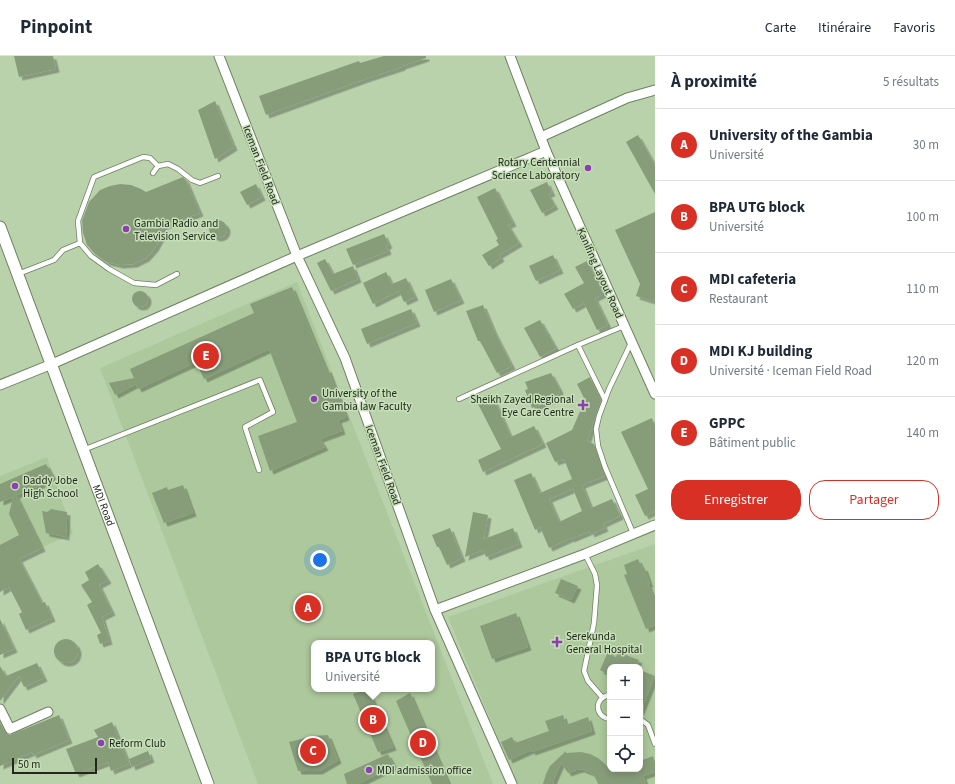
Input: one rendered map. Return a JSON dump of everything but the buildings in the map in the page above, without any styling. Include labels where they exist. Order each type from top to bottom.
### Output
[{"type":"street","name":"Iceman Field Road","points":[[219,56],[297,256],[345,358],[435,610],[512,784]]},
{"type":"street","name":"Kanifing Layout Road","points":[[510,56],[546,151],[654,390]]},
{"type":"street","points":[[541,137],[627,98],[655,90]]},
{"type":"street","points":[[0,385],[52,364],[297,256],[546,151]]},
{"type":"street","name":"MDI Road","points":[[0,227],[208,784]]},
{"type":"street","points":[[435,610],[585,554],[655,525]]},
{"type":"street","points":[[0,709],[10,729],[48,712]]},
{"type":"lane","points":[[158,166],[150,158],[143,157],[94,177],[78,220],[80,243],[90,256],[134,283],[156,285],[177,274]]},
{"type":"lane","points":[[153,173],[158,166],[168,164],[200,184],[218,176]]},
{"type":"lane","points":[[18,274],[54,260],[63,250],[80,243]]},
{"type":"lane","points":[[459,399],[578,345],[624,326]]},
{"type":"lane","points":[[631,341],[598,416],[596,430],[598,446],[633,533]]},
{"type":"lane","points":[[578,345],[605,400]]},
{"type":"lane","points":[[83,450],[260,380],[274,412],[245,427],[259,470]]},
{"type":"lane","points":[[585,554],[595,574],[597,585],[594,623],[584,671],[588,681],[602,697]]},
{"type":"lane","points":[[607,696],[602,697],[598,703],[598,711],[602,717],[607,718]]},
{"type":"lane","points":[[643,722],[648,726],[655,744]]},
{"type":"shaded area","points":[[297,282],[493,784],[258,784],[100,368]]},
{"type":"shaded area","points":[[47,457],[73,534],[0,565],[0,476]]},
{"type":"shaded area","name":"Serekunda General Hospital","points":[[655,544],[655,784],[517,784],[448,617]]},
{"type":"place","name":"Rotary Centennial Science Laboratory","points":[[588,168]]},
{"type":"place","name":"Gambia Radio and Television Service","points":[[126,229]]},
{"type":"place","name":"GPPC","points":[[206,356]]},
{"type":"place","name":"University of the Gambia law Faculty","points":[[314,399]]},
{"type":"place","name":"Sheikh Zayed Regional Eye Care Centre","points":[[583,405]]},
{"type":"place","name":"Daddy Jobe High School","points":[[15,486]]},
{"type":"place","name":"University of the Gambia","points":[[308,608]]},
{"type":"place","name":"Serekunda General Hospital","points":[[557,642]]},
{"type":"place","name":"BPA UTG block","points":[[373,720]]},
{"type":"place","name":"Reform Club","points":[[101,743]]},
{"type":"place","name":"MDI KJ building","points":[[423,743]]},
{"type":"place","name":"MDI cafeteria","points":[[313,751]]},
{"type":"place","name":"MDI admission office","points":[[369,770]]}]
